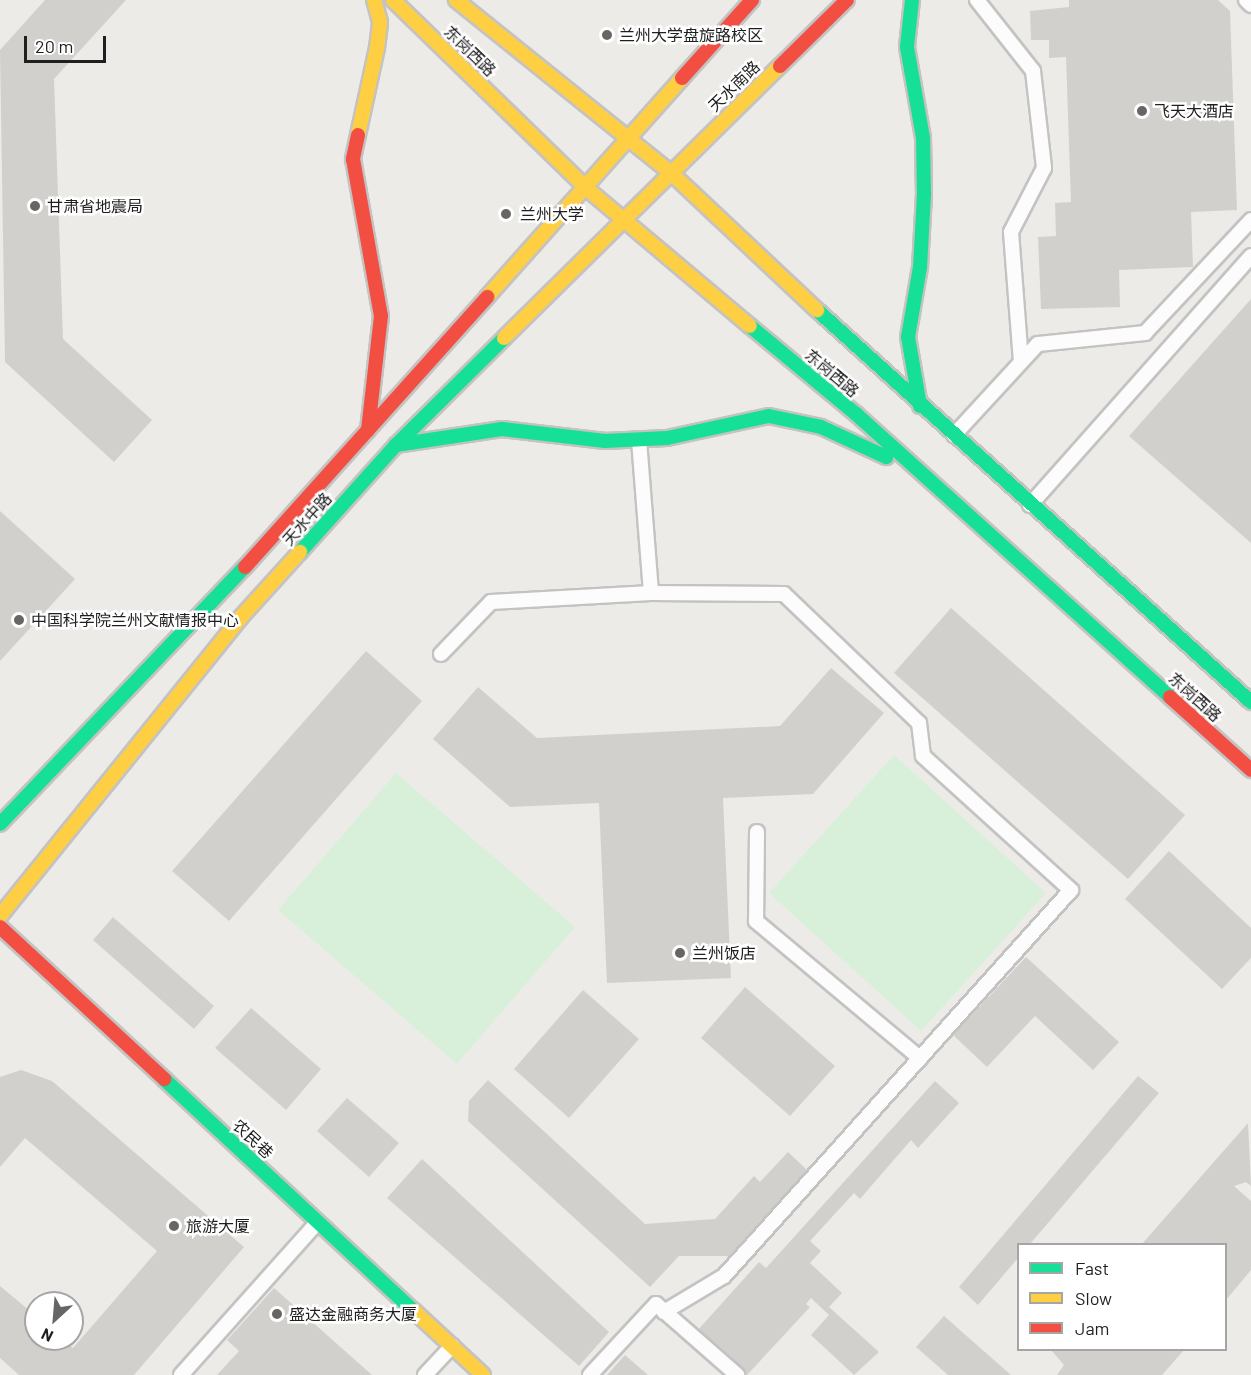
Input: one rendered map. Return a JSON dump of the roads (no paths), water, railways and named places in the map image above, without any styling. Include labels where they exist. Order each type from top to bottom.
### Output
[{"type":"main road","points":[[368,430],[381,316],[353,159],[376,56],[380,22],[374,0]]},
{"type":"main road","name":"东岗西路","points":[[393,0],[586,188],[966,514],[1251,770]]},
{"type":"main road","name":"东岗西路","points":[[456,0],[670,172],[921,406],[1251,702]]},
{"type":"main road","points":[[629,137],[752,0]]},
{"type":"main road","name":"天水南路","points":[[670,172],[847,0]]},
{"type":"main road","points":[[912,0],[907,47],[923,138],[924,194],[920,267],[908,337],[921,406]]},
{"type":"main road","name":"天水中路","points":[[0,824],[218,597],[586,188],[629,137]]},
{"type":"main road","name":"天水中路","points":[[0,916],[241,617],[396,445],[627,222],[670,172]]},
{"type":"main road","points":[[396,445],[502,429],[639,440],[667,438],[744,419],[797,419],[866,445],[966,514]]},
{"type":"main road","name":"农民巷","points":[[0,927],[483,1375]]},
{"type":"lane","points":[[977,0],[1033,71],[1044,168],[1011,232],[1021,361]]},
{"type":"lane","points":[[1246,0],[1251,5]]},
{"type":"lane","points":[[954,435],[1038,344],[1145,333],[1251,220]]},
{"type":"lane","points":[[1030,505],[1251,256]]},
{"type":"lane","points":[[639,440],[651,593]]},
{"type":"lane","points":[[441,654],[491,602],[651,593],[784,594],[919,723],[923,756],[1071,890],[724,1276],[664,1312]]},
{"type":"lane","points":[[758,832],[756,921],[921,1058]]},
{"type":"lane","points":[[181,1375],[318,1222]]},
{"type":"lane","points":[[590,1375],[656,1304],[737,1375]]},
{"type":"lane","points":[[425,1375],[452,1346]]},
{"type":"place","name":"兰州大学盘旋路校区","points":[[607,35]]},
{"type":"place","name":"飞天大酒店","points":[[1142,111]]},
{"type":"place","name":"甘肃省地震局","points":[[35,206]]},
{"type":"place","name":"兰州大学","points":[[506,214]]},
{"type":"place","name":"中国科学院兰州文献情报中心","points":[[19,620]]},
{"type":"place","name":"兰州饭店","points":[[680,953]]},
{"type":"place","name":"旅游大厦","points":[[174,1226]]},
{"type":"place","name":"盛达金融商务大厦","points":[[277,1314]]}]
